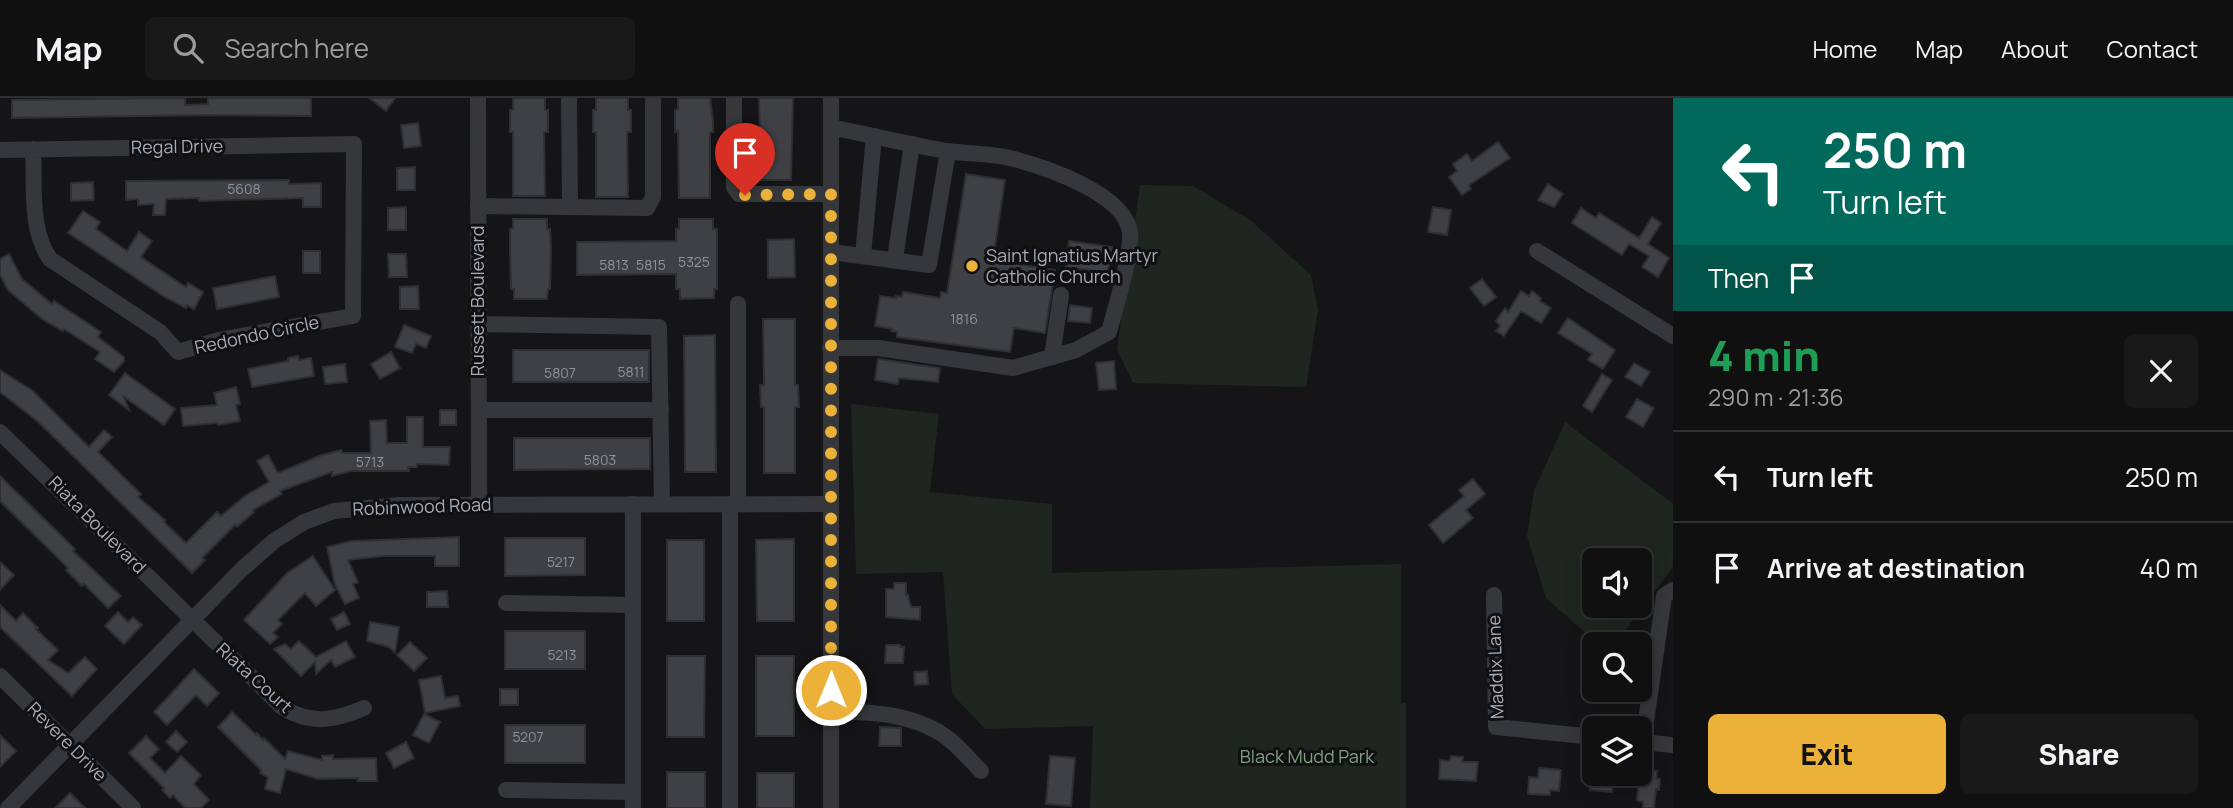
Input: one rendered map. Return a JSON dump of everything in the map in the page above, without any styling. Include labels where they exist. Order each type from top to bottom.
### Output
[{"type":"street","name":"Russett Boulevard","points":[[478,98],[479,504]]},
{"type":"street","points":[[569,98],[570,207]]},
{"type":"street","points":[[478,206],[647,208],[653,197],[653,98]]},
{"type":"street","points":[[734,98],[734,187],[739,194],[831,194]]},
{"type":"street","points":[[831,98],[831,808]]},
{"type":"street","points":[[830,348],[878,348],[1013,368],[1076,350],[1109,332],[1126,262],[1130,233],[1121,211],[1102,195],[1069,179],[1012,158],[948,151],[831,127]]},
{"type":"street","points":[[863,255],[874,136]]},
{"type":"street","name":"Regal Drive","points":[[0,150],[354,144]]},
{"type":"street","name":"Redondo Circle","points":[[33,149],[36,224],[42,248],[50,259],[160,332],[178,352],[219,340],[353,316],[354,144]]},
{"type":"street","points":[[895,259],[912,144]]},
{"type":"street","points":[[831,252],[929,265],[948,151]]},
{"type":"street","points":[[1537,251],[1673,336]]},
{"type":"street","points":[[1052,357],[1061,295]]},
{"type":"street","points":[[730,808],[738,304]]},
{"type":"street","points":[[478,324],[659,327],[662,504]]},
{"type":"street","points":[[479,410],[661,410]]},
{"type":"street","name":"Riata Boulevard","points":[[0,432],[192,620]]},
{"type":"street","name":"Robinwood Road","points":[[8,808],[242,569],[274,541],[319,515],[351,508],[479,504],[830,504]]},
{"type":"street","points":[[506,790],[633,800],[633,504]]},
{"type":"street","points":[[1646,716],[1664,596],[1673,590]]},
{"type":"street","name":"Maddix Lane","points":[[1494,595],[1496,727],[1582,736]]},
{"type":"street","points":[[506,604],[633,606]]},
{"type":"street","name":"Riata Court","points":[[192,620],[273,700],[290,712],[311,720],[327,720],[364,708]]},
{"type":"street","name":"Revere Drive","points":[[0,676],[133,808]]},
{"type":"street","points":[[831,711],[882,713],[921,723],[949,739],[981,771]]},
{"type":"street","points":[[1652,743],[1673,745]]},
{"type":"green space","points":[[1140,185],[1193,186],[1250,220],[1311,275],[1318,310],[1306,387],[1133,383],[1117,349]]},
{"type":"green space","name":"Black Mudd Park","points":[[851,404],[939,414],[930,492],[1052,504],[1052,573],[1401,564],[1401,703],[1406,703],[1406,808],[1090,808],[1093,726],[985,729],[952,694],[943,572],[856,574]]},
{"type":"green space","points":[[1565,422],[1673,504],[1673,567],[1652,595],[1652,548],[1582,548],[1582,618],[1635,618],[1624,632],[1584,632],[1546,598],[1527,536],[1534,491]]},
{"type":"building","points":[[185,98],[185,105],[208,104],[208,98],[311,98],[311,116],[12,118],[12,100]]},
{"type":"building","points":[[369,98],[395,98],[386,111]]},
{"type":"building","points":[[513,98],[545,98],[548,132],[544,132],[545,196],[513,196],[513,132],[510,132],[510,110],[513,110]]},
{"type":"building","points":[[596,98],[628,98],[631,132],[627,132],[628,197],[596,197],[596,132],[593,132],[593,110],[596,110]]},
{"type":"building","points":[[678,98],[710,98],[713,132],[710,132],[710,198],[679,198],[678,131],[675,132]]},
{"type":"building","points":[[759,98],[793,98],[791,180],[761,180]]},
{"type":"building","points":[[418,123],[421,146],[404,148],[401,125]]},
{"type":"building","points":[[1498,142],[1510,158],[1469,185],[1471,189],[1462,195],[1449,177],[1457,171],[1453,164],[1467,154],[1472,161]]},
{"type":"building","points":[[415,167],[415,190],[397,190],[397,168]]},
{"type":"building","name":"Saint Ignatius Martyr Catholic Church","points":[[966,174],[1005,180],[993,260],[1055,270],[1045,333],[1014,328],[1010,352],[897,337],[897,332],[891,331],[892,329],[875,326],[880,296],[902,297],[903,292],[940,298],[941,292],[947,293]]},
{"type":"building","points":[[289,180],[289,184],[321,183],[321,207],[303,207],[303,198],[199,201],[199,198],[166,199],[165,215],[153,215],[154,204],[138,205],[138,199],[126,200],[126,181]]},
{"type":"building","points":[[93,182],[94,200],[71,201],[71,183]]},
{"type":"building","points":[[1548,184],[1563,194],[1554,207],[1538,200]]},
{"type":"building","points":[[406,207],[406,230],[388,230],[388,208]]},
{"type":"building","points":[[1433,207],[1451,210],[1447,235],[1428,232]]},
{"type":"building","points":[[1581,208],[1596,218],[1599,213],[1639,238],[1652,217],[1661,223],[1648,244],[1669,258],[1658,277],[1642,267],[1649,256],[1629,244],[1622,255],[1572,223]]},
{"type":"building","points":[[83,211],[100,222],[96,229],[127,251],[139,232],[152,241],[141,257],[186,287],[188,283],[203,292],[194,309],[187,305],[186,308],[163,296],[68,233]]},
{"type":"building","points":[[513,219],[547,219],[551,251],[550,289],[547,299],[514,299],[514,289],[511,289],[510,251]]},
{"type":"building","points":[[679,219],[713,219],[713,229],[717,229],[717,289],[714,289],[714,298],[680,299],[680,289],[676,289],[676,274],[577,275],[577,242],[676,241]]},
{"type":"building","points":[[794,239],[795,277],[768,278],[768,240]]},
{"type":"building","points":[[1069,241],[1112,247],[1108,273],[1066,267]]},
{"type":"building","points":[[303,251],[320,251],[320,273],[303,273]]},
{"type":"building","points":[[9,254],[22,279],[52,304],[54,301],[101,332],[98,337],[124,357],[124,361],[114,372],[95,359],[100,352],[64,329],[63,331],[42,319],[8,290],[0,275],[0,259]]},
{"type":"building","points":[[388,254],[406,254],[407,277],[389,277]]},
{"type":"building","points":[[275,276],[279,297],[217,309],[213,288]]},
{"type":"building","points":[[1482,279],[1496,297],[1484,306],[1470,288]]},
{"type":"building","points":[[418,286],[419,309],[400,309],[400,287]]},
{"type":"building","points":[[1521,291],[1529,296],[1532,291],[1541,298],[1540,301],[1551,308],[1541,323],[1521,311],[1504,336],[1496,331],[1500,326],[1496,321],[1505,308],[1508,312]]},
{"type":"building","points":[[1070,305],[1092,308],[1090,323],[1068,321]]},
{"type":"building","points":[[1568,318],[1615,350],[1603,369],[1588,360],[1592,354],[1558,333]]},
{"type":"building","points":[[763,319],[795,319],[795,385],[798,385],[799,407],[795,407],[795,473],[764,473],[764,407],[761,407],[760,385],[764,385]]},
{"type":"building","points":[[404,325],[431,336],[426,348],[416,344],[412,353],[395,347]]},
{"type":"building","points":[[715,335],[716,472],[685,472],[684,336]]},
{"type":"building","points":[[513,350],[649,350],[649,382],[513,382]]},
{"type":"building","points":[[391,352],[400,368],[380,379],[371,364]]},
{"type":"building","points":[[298,356],[299,360],[311,358],[314,376],[252,387],[248,369],[288,361],[288,358]]},
{"type":"building","points":[[878,359],[940,368],[938,382],[899,378],[898,384],[875,380]]},
{"type":"building","points":[[1114,361],[1116,389],[1099,390],[1096,363]]},
{"type":"building","points":[[1634,363],[1650,372],[1641,386],[1625,377]]},
{"type":"building","points":[[345,364],[347,382],[325,384],[323,367]]},
{"type":"building","points":[[0,370],[33,391],[89,447],[104,430],[112,437],[98,452],[141,494],[138,497],[186,543],[217,512],[221,516],[245,496],[269,482],[257,461],[268,455],[278,473],[341,450],[342,453],[371,453],[370,421],[386,420],[387,443],[407,443],[407,417],[423,417],[423,447],[450,447],[449,465],[417,464],[417,467],[408,467],[409,471],[351,471],[332,476],[332,472],[280,491],[282,494],[253,510],[237,527],[235,525],[202,558],[205,560],[192,573],[37,421],[0,392]]},
{"type":"building","points":[[125,373],[175,409],[164,425],[124,397],[129,410],[109,395]]},
{"type":"building","points":[[1602,374],[1612,380],[1592,412],[1583,406]]},
{"type":"building","points":[[236,387],[240,404],[236,405],[240,421],[183,426],[181,408],[217,405],[214,393]]},
{"type":"building","points":[[1637,399],[1654,408],[1643,427],[1626,417]]},
{"type":"building","points":[[440,410],[456,410],[456,425],[440,425]]},
{"type":"building","points":[[514,438],[650,438],[650,469],[514,470]]},
{"type":"building","points":[[0,476],[121,596],[108,608],[84,584],[82,586],[66,570],[68,568],[0,501]]},
{"type":"building","points":[[1473,479],[1485,494],[1466,510],[1473,518],[1443,543],[1429,525],[1464,496],[1459,490]]},
{"type":"building","points":[[459,537],[459,566],[435,566],[435,556],[382,556],[348,560],[358,582],[353,584],[359,598],[345,604],[335,585],[327,547],[351,541]]},
{"type":"building","points":[[505,538],[585,538],[585,575],[505,576]]},
{"type":"building","points":[[794,539],[794,621],[757,621],[756,540]]},
{"type":"building","points":[[667,540],[704,540],[704,621],[667,621]]},
{"type":"building","points":[[313,556],[335,590],[316,606],[305,593],[278,620],[282,624],[273,633],[278,637],[270,644],[244,620],[287,573]]},
{"type":"building","points":[[0,562],[14,575],[0,590]]},
{"type":"building","points":[[894,583],[906,583],[906,595],[911,607],[920,607],[920,620],[886,617],[886,589],[894,589]]},
{"type":"building","points":[[447,591],[448,607],[427,607],[427,592]]},
{"type":"building","points":[[0,605],[16,621],[23,613],[58,650],[48,660],[68,673],[85,657],[97,669],[72,696],[0,627]]},
{"type":"building","points":[[118,612],[128,622],[133,617],[142,625],[124,644],[105,626]]},
{"type":"building","points":[[344,612],[350,624],[337,630],[331,619]]},
{"type":"building","points":[[370,622],[399,627],[395,653],[389,647],[367,641]]},
{"type":"building","points":[[505,631],[585,631],[585,669],[505,669]]},
{"type":"building","points":[[299,641],[316,657],[346,641],[355,657],[335,667],[331,660],[316,674],[315,662],[301,676],[274,649],[285,644],[291,649]]},
{"type":"building","points":[[410,642],[427,658],[414,671],[397,655]]},
{"type":"building","points":[[886,645],[904,647],[903,663],[885,663]]},
{"type":"building","points":[[667,656],[705,656],[704,737],[667,737]]},
{"type":"building","points":[[756,656],[794,656],[794,736],[756,736]]},
{"type":"building","points":[[194,669],[219,693],[207,706],[196,695],[167,725],[154,712]]},
{"type":"building","points":[[927,671],[928,684],[915,685],[914,672]]},
{"type":"building","points":[[441,676],[445,698],[458,696],[460,706],[425,713],[419,680]]},
{"type":"building","points":[[500,689],[518,689],[518,705],[500,705]]},
{"type":"building","points":[[232,712],[285,759],[288,751],[322,760],[322,756],[333,755],[333,759],[376,758],[377,781],[358,781],[358,778],[318,779],[286,769],[280,793],[265,789],[268,777],[260,773],[261,770],[218,727]]},
{"type":"building","points":[[424,714],[440,722],[429,743],[413,735]]},
{"type":"building","points":[[505,725],[585,725],[585,763],[505,763]]},
{"type":"building","points":[[880,727],[901,728],[901,746],[879,746]]},
{"type":"building","points":[[176,731],[187,742],[177,752],[166,742]]},
{"type":"building","points":[[0,735],[16,751],[0,767]]},
{"type":"building","points":[[146,736],[159,749],[150,758],[165,773],[181,756],[201,775],[194,784],[209,800],[201,808],[185,808],[173,795],[170,798],[162,790],[164,788],[129,753]]},
{"type":"building","points":[[406,742],[414,758],[394,768],[386,753]]},
{"type":"building","points":[[1050,756],[1075,758],[1071,806],[1046,804]]},
{"type":"building","points":[[1451,756],[1463,757],[1462,762],[1478,762],[1476,781],[1439,779],[1440,760],[1450,761]]},
{"type":"building","points":[[1539,768],[1561,770],[1559,791],[1550,790],[1550,795],[1528,794],[1529,777],[1538,778]]},
{"type":"building","points":[[1652,770],[1657,771],[1656,779],[1660,779],[1654,808],[1643,808],[1643,802],[1637,800],[1638,786],[1652,786]]},
{"type":"building","points":[[667,772],[705,772],[705,808],[667,808]]},
{"type":"building","points":[[757,773],[794,773],[794,808],[757,808]]},
{"type":"building","points":[[1590,786],[1613,786],[1612,792],[1590,790]]},
{"type":"building","points":[[70,793],[85,808],[55,808]]},
{"type":"place","name":"Saint Ignatius Martyr Catholic Church","points":[[972,266]]},
{"type":"route","points":[[745,195],[831,194],[831,690]]}]
